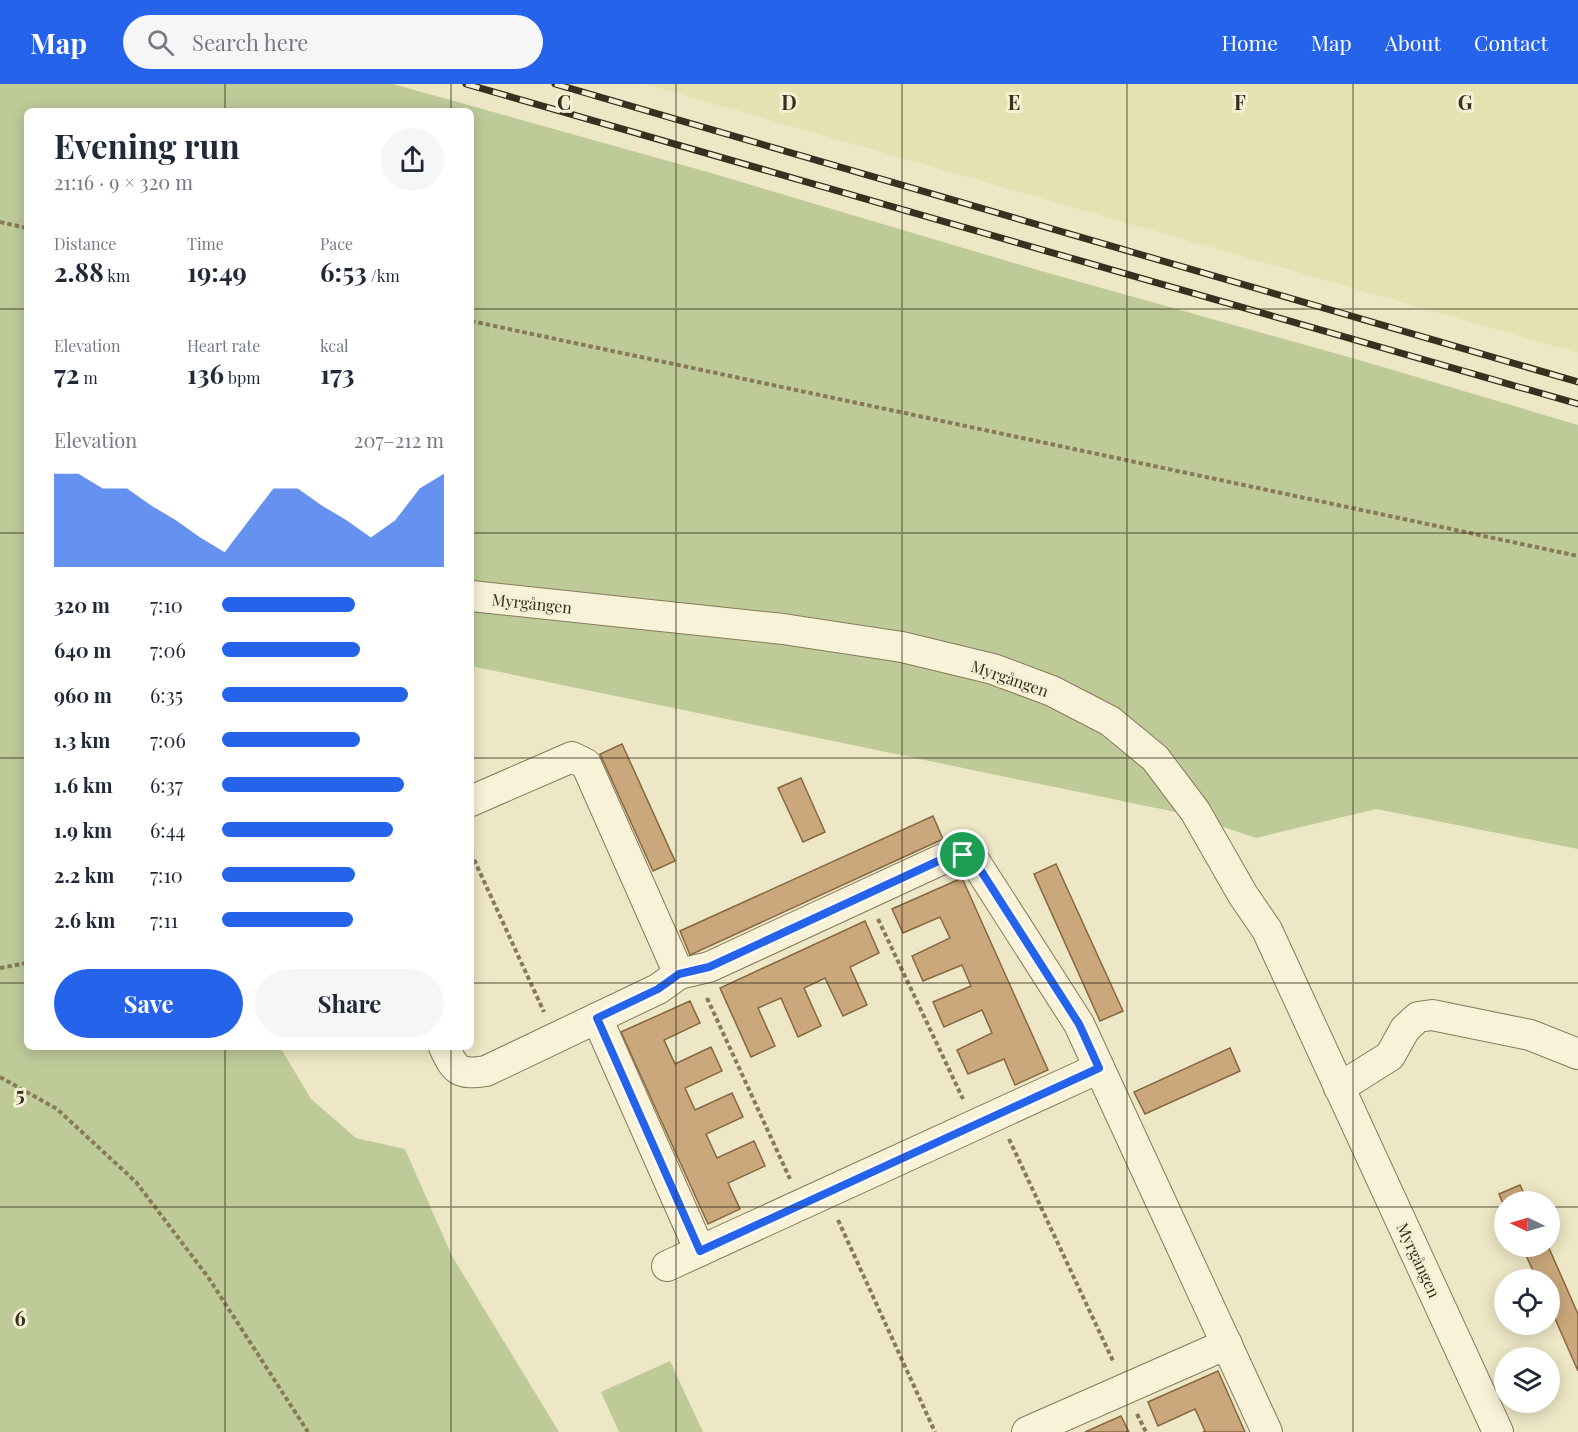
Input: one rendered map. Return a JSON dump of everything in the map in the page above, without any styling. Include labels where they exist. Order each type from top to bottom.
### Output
[{"type":"street","name":"Myrgången","points":[[474,596],[783,629],[902,647],[993,669],[1052,691],[1110,721],[1155,758],[1196,811],[1243,895],[1267,930],[1497,1432]]},
{"type":"street","points":[[474,800],[572,757],[586,764],[687,972]]},
{"type":"street","points":[[446,1050],[453,1065],[469,1074],[486,1071],[658,989],[687,972],[709,967],[947,857],[963,855],[976,863],[1079,1024],[1267,1432]]},
{"type":"street","points":[[1339,1088],[1390,1056],[1405,1029],[1418,1017],[1432,1015],[1530,1035],[1578,1054]]},
{"type":"street","points":[[597,1018],[700,1251]]},
{"type":"street","points":[[667,1266],[1099,1068]]},
{"type":"street","points":[[1027,1432],[1227,1344]]},
{"type":"path","points":[[0,222],[24,227]]},
{"type":"path","points":[[474,322],[1578,556]]},
{"type":"path","points":[[474,860],[556,1038]]},
{"type":"path","points":[[867,894],[986,1119],[1146,1432]]},
{"type":"path","points":[[0,968],[24,964]]},
{"type":"path","points":[[687,972],[814,1199],[935,1432]]},
{"type":"path","points":[[0,1077],[57,1109],[136,1182],[208,1277],[308,1432]]},
{"type":"green space","points":[[0,84],[393,84],[704,171],[1041,271],[1366,362],[1578,425],[1578,849],[1376,809],[1256,838],[1185,814],[474,667],[474,108],[24,108],[24,1050],[282,1050],[311,1099],[356,1138],[405,1149],[452,1256],[559,1432],[0,1432]]},
{"type":"green space","points":[[645,84],[1578,84],[1578,353]]},
{"type":"green space","points":[[670,1361],[703,1432],[619,1432],[601,1392]]},
{"type":"building","points":[[622,744],[675,861],[653,871],[600,754]]},
{"type":"building","points":[[801,778],[825,832],[803,842],[778,788]]},
{"type":"building","points":[[933,816],[943,839],[690,955],[680,931]]},
{"type":"building","points":[[1056,864],[1123,1011],[1100,1021],[1034,874]]},
{"type":"building","points":[[962,878],[1048,1070],[1015,1085],[1004,1059],[968,1074],[957,1050],[992,1033],[982,1010],[944,1027],[933,1002],[971,986],[962,965],[923,981],[912,956],[950,938],[940,917],[903,933],[892,909]]},
{"type":"building","points":[[865,921],[879,953],[850,967],[867,1005],[843,1016],[825,978],[804,988],[821,1026],[798,1037],[781,998],[758,1008],[775,1046],[751,1057],[720,988]]},
{"type":"building","points":[[690,1001],[700,1023],[664,1040],[675,1064],[711,1047],[722,1071],[685,1088],[695,1110],[732,1093],[743,1117],[706,1134],[717,1158],[754,1141],[765,1166],[728,1183],[740,1209],[708,1224],[621,1032]]},
{"type":"building","points":[[1230,1048],[1240,1071],[1145,1114],[1134,1092]]},
{"type":"building","points":[[1520,1185],[1523,1191],[1506,1191]]},
{"type":"building","points":[[1527,1257],[1553,1257],[1558,1269],[1532,1269]]},
{"type":"building","points":[[1560,1273],[1578,1314],[1578,1371],[1560,1330]]},
{"type":"building","points":[[1218,1371],[1245,1432],[1203,1432],[1205,1431],[1195,1409],[1158,1426],[1148,1402]]},
{"type":"building","points":[[1121,1416],[1129,1432],[1085,1432]]},
{"type":"railway","points":[[466,84],[1578,404]]},
{"type":"railway","points":[[555,84],[1578,382]]},
{"type":"route","points":[[963,855],[976,863],[1079,1024],[1099,1068],[700,1251],[597,1018],[658,989],[679,974],[709,967],[947,857],[963,855]]}]
